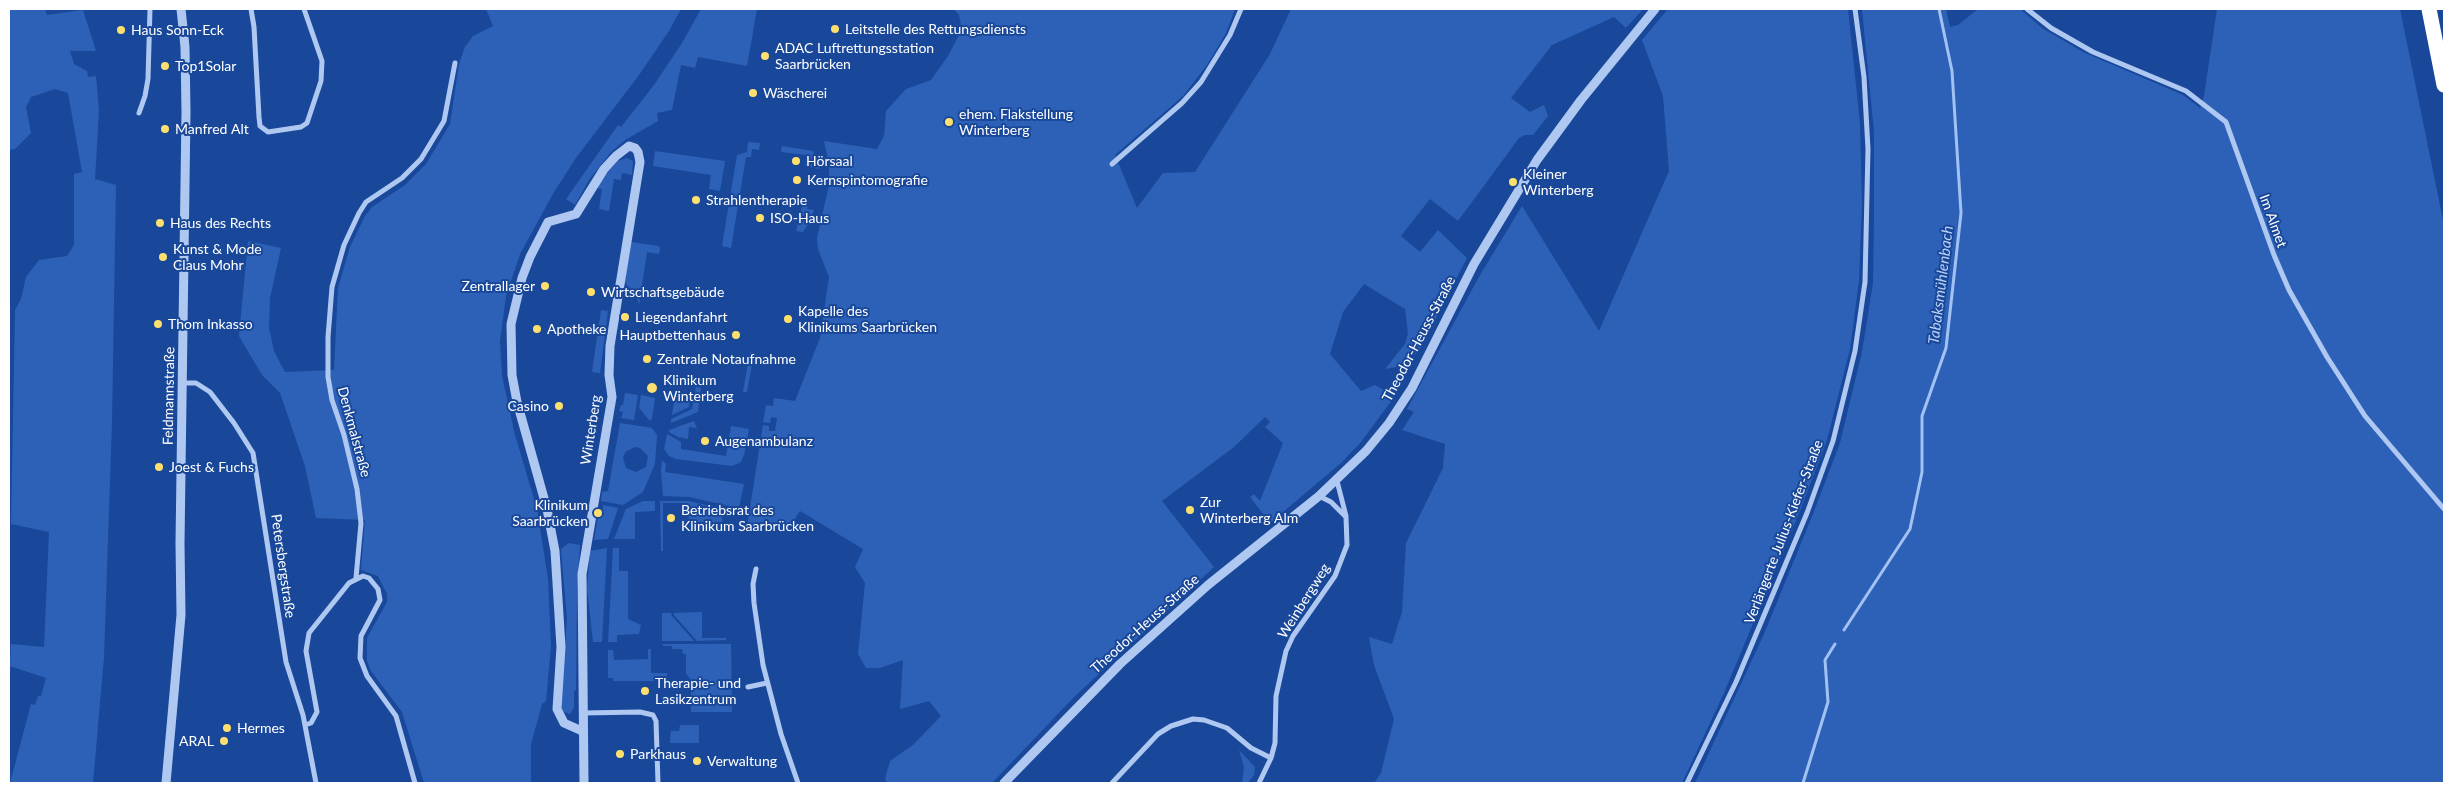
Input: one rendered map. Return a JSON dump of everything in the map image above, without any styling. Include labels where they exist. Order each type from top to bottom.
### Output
[{"type":"highway","points":[[2429,9],[2444,85]]},
{"type":"street","points":[[139,113],[148,79],[150,9]]},
{"type":"street","name":"Feldmannstraße","points":[[166,783],[181,616],[180,543],[186,112],[185,47],[181,9]]},
{"type":"street","points":[[250,9],[254,27],[260,126],[264,130],[274,132],[301,127],[307,123],[321,81],[322,61],[304,9]]},
{"type":"street","points":[[1112,164],[1182,103],[1201,82],[1230,35],[1241,9]]},
{"type":"street","name":"Theodor-Heuss-Straße","points":[[1004,783],[1080,703],[1155,632],[1225,571],[1319,496],[1336,481],[1378,436],[1412,388],[1470,273],[1537,160],[1581,100],[1655,9]]},
{"type":"street","name":"Verlängerte Julius-Kiefer-Straße","points":[[1687,783],[1736,682],[1807,513],[1833,441],[1855,351],[1865,282],[1868,157],[1864,77],[1855,9]]},
{"type":"street","name":"Im Almet","points":[[2027,9],[2051,28],[2092,52],[2186,91],[2226,122],[2274,255],[2289,290],[2327,357],[2365,416],[2444,509]]},
{"type":"street","name":"Denkmalstraße","points":[[356,578],[361,523],[357,489],[344,435],[332,400],[328,377],[328,337],[332,287],[346,238],[363,208],[374,197],[402,178],[421,159],[444,121],[455,63]]},
{"type":"street","name":"Winterberg","points":[[629,146],[636,148],[640,156],[610,346],[609,375],[612,397],[582,574],[582,713],[582,731],[564,723],[557,709],[561,647],[556,560],[547,509],[517,402],[512,375],[511,324],[522,278],[530,257],[548,222],[576,214],[604,169],[629,146]]},
{"type":"street","name":"Petersbergstraße","points":[[183,382],[196,383],[213,396],[234,423],[253,453],[286,662],[305,725],[316,783]]},
{"type":"street","name":"Weinbergweg","points":[[1259,783],[1271,758],[1277,730],[1276,696],[1281,668],[1293,636],[1335,576],[1347,544],[1346,516],[1336,481]]},
{"type":"street","points":[[1319,496],[1331,502],[1346,516]]},
{"type":"street","points":[[756,569],[754,603],[767,683],[798,783]]},
{"type":"street","points":[[305,725],[311,723],[317,712],[306,651],[309,633],[356,578],[363,576],[375,582],[380,593],[380,600],[361,636],[360,658],[367,676],[396,716],[415,783]]},
{"type":"street","points":[[748,687],[767,683]]},
{"type":"street","points":[[582,713],[640,712],[653,715],[656,721],[658,783]]},
{"type":"street","points":[[1112,783],[1158,734],[1171,726],[1193,719],[1204,720],[1227,728],[1250,748],[1271,758]]},
{"type":"street","points":[[582,731],[584,783]]},
{"type":"shaded area","points":[[9,9],[45,9],[47,15],[83,10],[96,51],[70,51],[74,64],[87,71],[88,77],[96,76],[99,110],[95,179],[116,185],[112,421],[104,657],[93,783],[10,783],[31,704],[35,705],[38,696],[41,696],[46,678],[10,666],[11,644],[44,647],[49,532],[11,524],[15,310],[21,299],[26,277],[39,260],[67,256],[74,245],[74,174],[82,172],[68,93],[55,89],[31,97],[26,107],[31,133],[15,149],[9,150]]},
{"type":"shaded area","points":[[486,9],[681,9],[669,31],[639,75],[576,158],[554,192],[520,254],[506,296],[500,341],[502,376],[515,435],[537,509],[548,579],[551,646],[546,701],[542,704],[531,744],[531,783],[424,783],[402,712],[371,671],[367,661],[367,638],[387,602],[387,594],[378,576],[361,570],[365,520],[316,518],[305,466],[280,393],[262,375],[239,336],[248,241],[281,248],[270,298],[269,328],[274,351],[285,372],[334,370],[338,288],[350,247],[365,216],[372,207],[405,185],[426,164],[450,124],[459,64],[465,47],[473,36],[493,26]]},
{"type":"shaded area","points":[[701,9],[757,9],[747,66],[698,57],[695,68],[681,65],[672,110],[657,113],[658,121],[625,140],[611,152],[589,180],[575,205],[566,199],[618,125],[621,127],[654,85],[682,43]]},
{"type":"shaded area","points":[[954,9],[1235,9],[1226,33],[1207,65],[1183,96],[1115,155],[1137,208],[1163,173],[1195,172],[1270,54],[1291,9],[1643,9],[1626,28],[1614,17],[1552,45],[1511,98],[1530,112],[1544,105],[1548,116],[1533,135],[1525,135],[1519,138],[1458,221],[1430,199],[1401,236],[1420,252],[1438,230],[1467,258],[1419,351],[1396,367],[1385,369],[1405,344],[1408,334],[1405,309],[1364,284],[1343,312],[1330,354],[1361,391],[1375,385],[1395,396],[1361,442],[1341,463],[1270,523],[1250,497],[1254,494],[1260,501],[1283,443],[1265,427],[1270,422],[1265,417],[1234,447],[1162,501],[1214,567],[1074,697],[992,783],[887,783],[885,779],[890,761],[913,745],[941,716],[929,701],[900,709],[903,660],[880,668],[866,668],[858,654],[865,583],[855,567],[863,549],[800,511],[791,525],[747,527],[763,425],[769,426],[769,431],[775,431],[777,418],[771,417],[770,423],[763,422],[766,405],[773,406],[774,398],[795,401],[820,338],[829,277],[818,249],[817,238],[829,185],[829,164],[824,141],[877,149],[884,136],[886,111],[906,89],[931,80],[948,56],[962,29],[959,15]]},
{"type":"shaded area","points":[[1668,9],[1848,9],[1860,123],[1862,205],[1859,281],[1850,349],[1827,440],[1800,511],[1724,693],[1682,783],[1374,783],[1381,773],[1394,719],[1374,665],[1369,637],[1392,644],[1402,612],[1406,543],[1443,468],[1445,444],[1402,430],[1414,412],[1407,409],[1480,275],[1522,206],[1599,331],[1669,171],[1663,96],[1642,40]]},
{"type":"shaded area","points":[[1862,9],[1946,9],[1950,27],[1958,25],[1978,9],[2020,9],[2042,28],[2083,52],[2183,95],[2200,108],[2204,96],[2217,9],[2400,9],[2444,225],[2444,783],[1695,783],[1764,634],[1813,514],[1840,443],[1862,352],[1873,283],[1874,132]]},
{"type":"shaded area","points":[[748,142],[760,143],[759,150],[752,149],[751,157],[746,157],[731,248],[722,246],[737,155],[747,152]]},
{"type":"shaded area","points":[[782,146],[813,151],[815,156],[818,157],[819,169],[805,166],[807,155],[781,152]]},
{"type":"shaded area","points":[[655,151],[725,161],[720,191],[709,189],[711,175],[653,166]]},
{"type":"shaded area","points":[[627,158],[633,161],[632,175],[622,173],[621,180],[614,179],[609,211],[599,209],[602,189],[596,188],[618,161]]},
{"type":"shaded area","points":[[803,202],[808,203],[807,209],[814,210],[803,232],[796,231]]},
{"type":"shaded area","points":[[631,242],[659,246],[660,249],[659,254],[647,252],[639,305],[636,295],[626,284],[625,280]]},
{"type":"shaded area","points":[[601,310],[608,311],[600,373],[592,372]]},
{"type":"shaded area","points":[[750,352],[754,353],[747,392],[743,392]]},
{"type":"shaded area","points":[[696,387],[701,388],[698,412],[671,423],[671,419],[692,409]]},
{"type":"shaded area","points":[[625,393],[638,395],[634,420],[621,418],[623,412],[619,411],[621,405],[623,405]]},
{"type":"shaded area","points":[[675,394],[690,397],[689,407],[672,415]]},
{"type":"shaded area","points":[[641,395],[655,398],[650,421],[639,408]]},
{"type":"shaded area","points":[[694,421],[697,428],[689,427],[688,439],[678,437],[669,432],[669,430]]},
{"type":"shaded area","points":[[620,423],[652,428],[657,435],[655,464],[643,492],[623,505],[601,501],[602,492],[608,491]],"holes":[[[635,447],[640,448],[648,456],[646,467],[636,472],[626,468],[623,458],[625,452]]]},
{"type":"shaded area","points":[[731,426],[749,429],[741,462],[732,466],[676,459],[669,456],[664,449],[667,434],[681,442],[681,449],[726,456]]},
{"type":"shaded area","points":[[662,460],[666,464],[665,472],[744,484],[739,508],[689,497],[663,496]]},
{"type":"shaded area","points":[[643,501],[655,501],[655,511],[635,512],[635,539],[614,539],[626,509]]},
{"type":"shaded area","points":[[660,501],[689,501],[722,509],[722,522],[689,522],[688,503],[663,503],[663,551],[661,551]]},
{"type":"shaded area","points":[[603,505],[618,508],[608,539],[594,540],[599,512],[602,513]]},
{"type":"shaded area","points":[[569,543],[580,545],[577,589],[576,690],[574,691],[574,708],[570,714],[562,711],[561,705],[567,619],[561,549]]},
{"type":"shaded area","points":[[607,548],[602,642],[593,642],[587,589],[590,551]]},
{"type":"shaded area","points":[[613,548],[619,548],[619,571],[628,571],[628,619],[641,625],[639,634],[617,635],[617,642],[608,642]]},
{"type":"shaded area","points":[[702,612],[702,638],[726,638],[726,640],[697,641],[674,615],[674,613]]},
{"type":"shaded area","points":[[662,613],[671,613],[694,641],[662,641]]},
{"type":"shaded area","points":[[663,644],[731,644],[732,712],[691,712],[691,681],[686,673],[686,654],[683,654],[682,649],[672,649],[672,646],[663,646]]},
{"type":"shaded area","points":[[648,649],[651,649],[651,673],[667,673],[667,681],[613,681],[613,678],[608,678],[608,650],[613,650],[614,660],[648,659]]},
{"type":"shaded area","points":[[680,725],[699,725],[699,743],[670,743],[671,731],[679,731]]},
{"type":"shaded area","points":[[1239,750],[1255,767],[1254,775],[1248,783],[1242,783],[1244,767]]},
{"type":"waterway","name":"Tabaksmühlenbach","points":[[1844,630],[1910,529],[1922,472],[1922,416],[1946,348],[1961,213],[1952,71],[1939,9]]},
{"type":"waterway","name":"Tabaksmühlenbach","points":[[1803,783],[1828,702],[1825,660],[1835,644]]},
{"type":"place","name":"Leitstelle des Rettungsdiensts","points":[[835,29]]},
{"type":"place","name":"Haus Sonn-Eck","points":[[121,30]]},
{"type":"place","name":"ADAC Luftrettungsstation Saarbrücken","points":[[765,56]]},
{"type":"place","name":"Top1Solar","points":[[165,66]]},
{"type":"place","name":"Wäscherei","points":[[753,93]]},
{"type":"place","name":"ehem. Flakstellung Winterberg","points":[[949,122]]},
{"type":"place","name":"Manfred Alt","points":[[165,129]]},
{"type":"place","name":"Hörsaal","points":[[796,161]]},
{"type":"place","name":"Kernspintomografie","points":[[797,180]]},
{"type":"place","name":"Kleiner Winterberg","points":[[1513,182]]},
{"type":"place","name":"Strahlentherapie","points":[[696,200]]},
{"type":"place","name":"ISO-Haus","points":[[760,218]]},
{"type":"place","name":"Haus des Rechts","points":[[160,223]]},
{"type":"place","name":"Kunst & Mode Claus Mohr","points":[[163,257]]},
{"type":"place","name":"Zentrallager","points":[[545,286]]},
{"type":"place","name":"Wirtschaftsgebäude","points":[[591,292]]},
{"type":"place","name":"Liegendanfahrt","points":[[625,317]]},
{"type":"place","name":"Kapelle des Klinikums Saarbrücken","points":[[788,319]]},
{"type":"place","name":"Thom Inkasso","points":[[158,324]]},
{"type":"place","name":"Apotheke","points":[[537,329]]},
{"type":"place","name":"Hauptbettenhaus","points":[[736,335]]},
{"type":"place","name":"Zentrale Notaufnahme","points":[[647,359]]},
{"type":"place","name":"Klinikum Winterberg","points":[[652,388]]},
{"type":"place","name":"Casino","points":[[559,406]]},
{"type":"place","name":"Augenambulanz","points":[[705,441]]},
{"type":"place","name":"Joest & Fuchs","points":[[159,467]]},
{"type":"place","name":"Zur Winterberg Alm","points":[[1190,510]]},
{"type":"place","name":"Klinikum Saarbrücken","points":[[598,513]]},
{"type":"place","name":"Betriebsrat des Klinikum Saarbrücken","points":[[671,518]]},
{"type":"place","name":"Therapie- und Lasikzentrum","points":[[645,691]]},
{"type":"place","name":"Hermes","points":[[227,728]]},
{"type":"place","name":"ARAL","points":[[224,741]]},
{"type":"place","name":"Parkhaus","points":[[620,754]]},
{"type":"place","name":"Verwaltung","points":[[697,761]]}]
